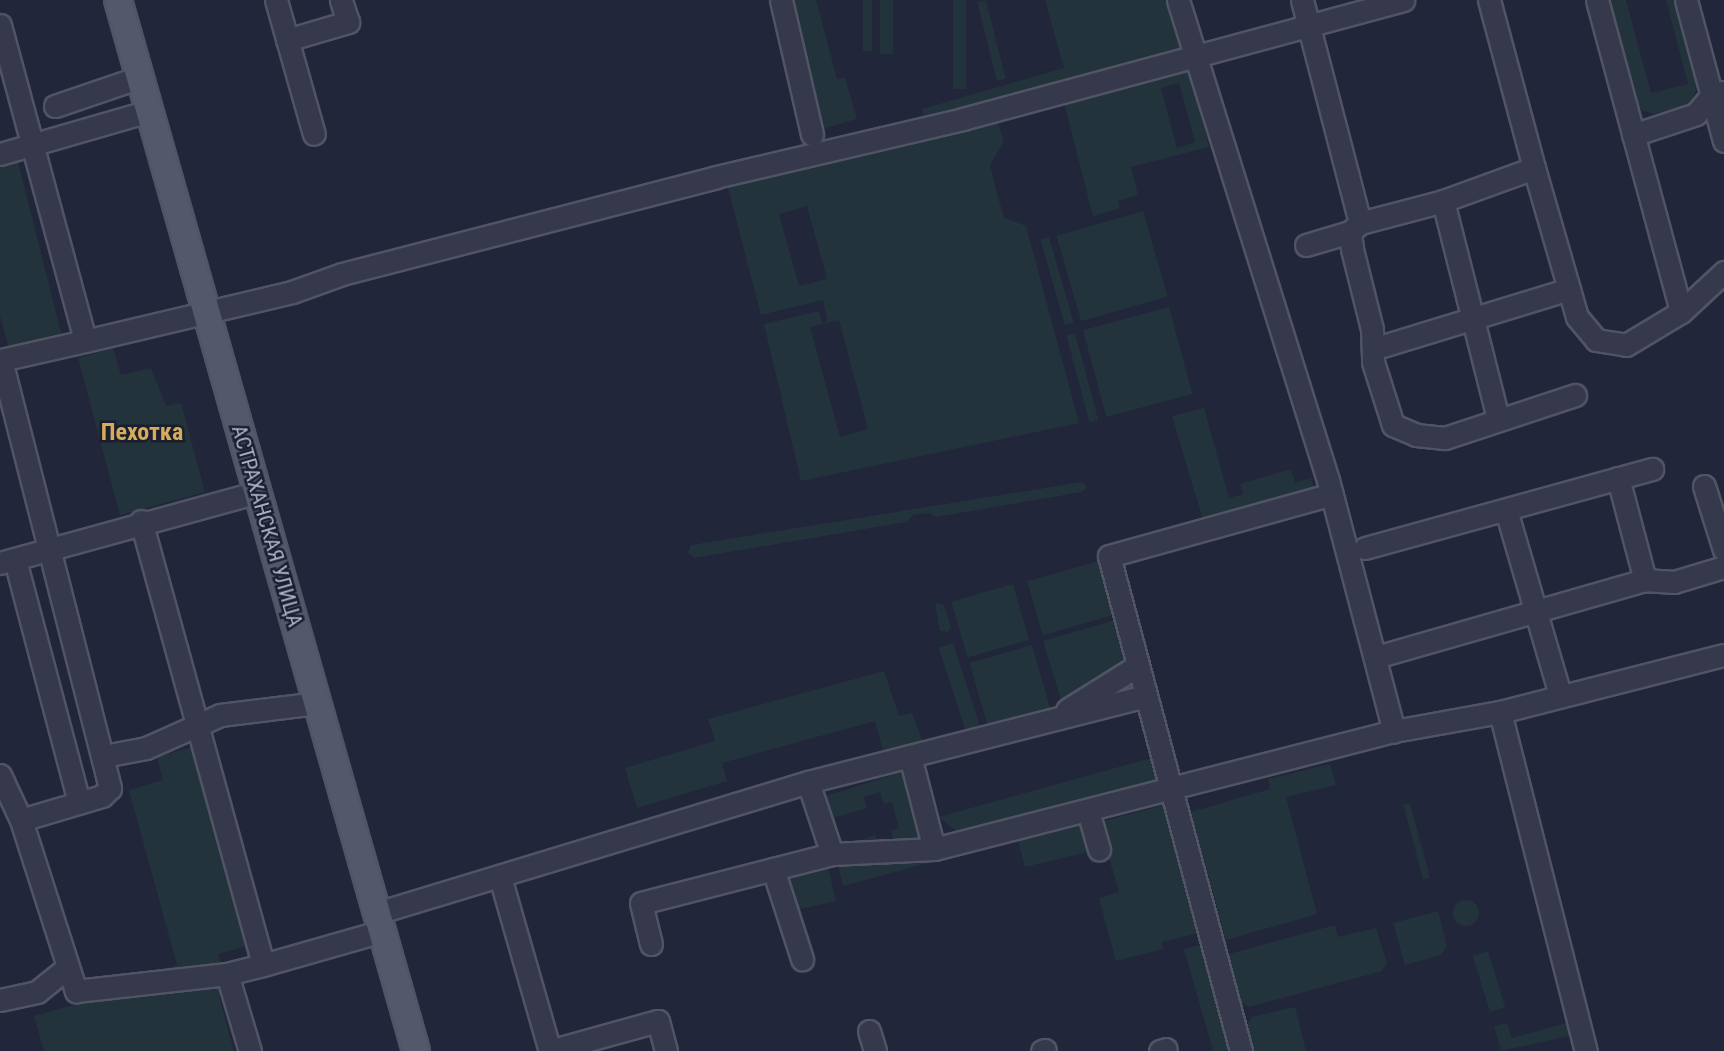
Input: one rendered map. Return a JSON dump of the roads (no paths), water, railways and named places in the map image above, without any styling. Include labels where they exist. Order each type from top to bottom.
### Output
[{"type":"main road","name":"АСТРАХАНСКАЯ УЛИЦА","points":[[118,0],[416,1051]]},
{"type":"lane","points":[[276,0],[314,134]]},
{"type":"lane","points":[[287,40],[348,22],[341,0]]},
{"type":"lane","points":[[781,0],[812,134]]},
{"type":"lane","points":[[1178,0],[1332,494],[1394,731]]},
{"type":"lane","points":[[1302,0],[1355,228],[1373,349],[1393,425],[1416,435],[1445,438],[1575,395]]},
{"type":"lane","points":[[1489,0],[1577,317],[1596,340],[1626,345],[1681,312],[1724,272]]},
{"type":"lane","points":[[1597,0],[1681,312]]},
{"type":"lane","points":[[1686,0],[1718,93],[1724,141]]},
{"type":"lane","points":[[21,820],[107,792],[104,756],[1,360],[292,292],[342,274],[1194,57],[1395,1]]},
{"type":"lane","points":[[0,26],[85,341]]},
{"type":"lane","points":[[55,106],[140,77]]},
{"type":"lane","points":[[1633,135],[1696,114],[1718,93]]},
{"type":"lane","points":[[0,155],[149,111]]},
{"type":"lane","points":[[1306,245],[1443,201],[1534,168]]},
{"type":"lane","points":[[1443,201],[1472,303],[1472,319],[1497,419]]},
{"type":"lane","points":[[1373,349],[1569,289]]},
{"type":"lane","points":[[1365,548],[1652,469]]},
{"type":"lane","points":[[1618,478],[1645,580]]},
{"type":"lane","points":[[1704,486],[1724,550]]},
{"type":"lane","points":[[79,803],[7,561],[51,551],[141,521],[258,492]]},
{"type":"lane","points":[[1241,1051],[1109,556],[1332,494]]},
{"type":"lane","points":[[1506,510],[1560,695]]},
{"type":"lane","points":[[141,521],[262,965]]},
{"type":"lane","points":[[1376,657],[1535,614],[1645,580],[1674,582],[1724,567]]},
{"type":"lane","points":[[651,944],[641,903],[832,854],[934,849],[1394,731],[1500,712],[1724,655]]},
{"type":"lane","points":[[1051,721],[1138,666]]},
{"type":"lane","points":[[1,779],[21,820],[76,991],[227,974],[262,965],[500,877],[808,782],[1145,696]]},
{"type":"lane","points":[[104,756],[146,748],[220,715],[317,703]]},
{"type":"lane","points":[[1500,712],[1586,1051]]},
{"type":"lane","points":[[910,756],[934,849]]},
{"type":"lane","points":[[808,782],[832,854]]},
{"type":"lane","points":[[1088,811],[1099,849]]},
{"type":"lane","points":[[773,869],[802,959]]},
{"type":"lane","points":[[500,877],[549,1050],[658,1021],[666,1051]]},
{"type":"lane","points":[[0,1000],[37,992],[68,967]]},
{"type":"lane","points":[[227,974],[250,1051]]},
{"type":"district","name":"Пехотка","points":[[142,433]]}]
